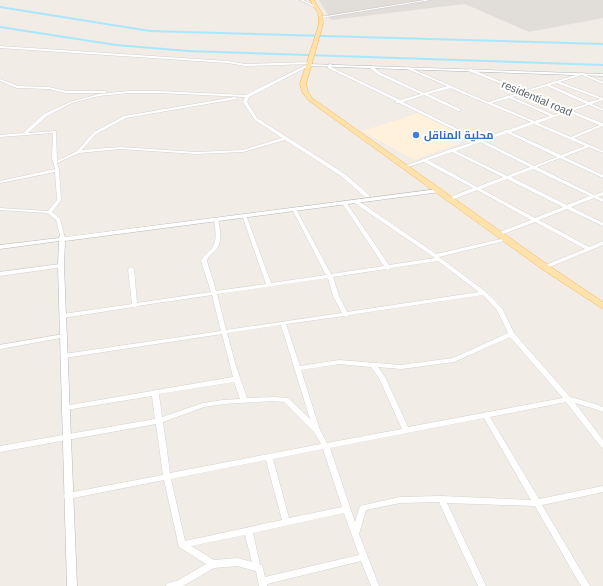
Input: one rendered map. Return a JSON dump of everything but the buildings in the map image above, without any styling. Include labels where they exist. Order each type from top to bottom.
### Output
[{"type":"main road","points":[[312,0],[321,17],[311,60],[303,84],[305,92],[310,99],[502,237],[603,306]]},
{"type":"street","points":[[301,0],[317,7]]},
{"type":"street","points":[[321,17],[430,0]]},
{"type":"street","points":[[0,47],[228,62],[245,65],[311,60],[330,65],[603,75]]},
{"type":"street","points":[[78,152],[95,133],[125,117],[247,96],[311,60]]},
{"type":"street","points":[[330,65],[329,67],[397,102],[603,201]]},
{"type":"street","points":[[371,67],[380,74],[459,110]]},
{"type":"street","points":[[407,68],[603,152]]},
{"type":"street","name":"residential road","points":[[470,70],[602,125]]},
{"type":"street","points":[[487,103],[582,74],[603,83]]},
{"type":"street","points":[[0,80],[17,87],[49,88],[66,92],[119,94],[196,93],[247,96]]},
{"type":"street","points":[[556,82],[603,99]]},
{"type":"street","points":[[547,85],[603,110]]},
{"type":"street","points":[[397,102],[449,87]]},
{"type":"street","points":[[24,134],[33,125],[62,106],[82,99],[119,94]]},
{"type":"street","points":[[247,96],[245,102],[256,119],[343,175],[367,196]]},
{"type":"street","points":[[509,97],[554,116]]},
{"type":"street","points":[[404,166],[603,99]]},
{"type":"street","points":[[571,138],[602,125]]},
{"type":"street","points":[[506,131],[603,177]]},
{"type":"street","points":[[0,136],[55,132],[54,158],[57,170],[59,200],[49,212]]},
{"type":"street","points":[[55,163],[78,152],[120,148],[196,153],[244,151],[286,138]]},
{"type":"street","points":[[450,199],[535,168],[589,146]]},
{"type":"street","points":[[452,150],[603,225]]},
{"type":"street","points":[[424,160],[589,249]]},
{"type":"street","points":[[0,182],[57,170]]},
{"type":"street","points":[[0,247],[62,237],[367,196],[436,189]]},
{"type":"street","points":[[0,242],[62,237],[216,219],[344,203],[436,189]]},
{"type":"street","points":[[63,316],[313,278],[330,277],[388,268],[437,258],[502,237],[535,221],[603,193]]},
{"type":"street","points":[[355,201],[437,258],[484,293],[500,309],[510,334],[568,400],[603,445]]},
{"type":"street","points":[[344,203],[388,268]]},
{"type":"street","points":[[0,209],[49,212],[58,219],[62,237],[61,266],[72,586]]},
{"type":"street","points":[[294,209],[330,277],[336,296],[346,314]]},
{"type":"street","points":[[244,215],[269,285]]},
{"type":"street","points":[[216,219],[217,244],[204,260],[215,293],[236,379],[244,400]]},
{"type":"street","points":[[545,267],[603,243]]},
{"type":"street","points":[[0,274],[61,266]]},
{"type":"street","points":[[130,270],[135,306]]},
{"type":"street","points":[[64,356],[484,293]]},
{"type":"street","points":[[283,323],[317,430],[326,447],[355,535],[376,586]]},
{"type":"street","points":[[298,368],[339,362],[401,367],[454,360],[510,334]]},
{"type":"street","points":[[0,346],[64,336]]},
{"type":"street","points":[[374,365],[382,377],[406,430]]},
{"type":"street","points":[[66,408],[236,379]]},
{"type":"street","points":[[155,392],[167,477],[182,545],[212,564]]},
{"type":"street","points":[[0,449],[159,421],[203,405],[244,400],[286,400],[317,430]]},
{"type":"street","points":[[68,496],[568,400],[594,406],[603,410]]},
{"type":"street","points":[[486,416],[586,586]]},
{"type":"street","points":[[270,458],[286,522]]},
{"type":"street","points":[[355,535],[363,508],[400,500],[441,499],[537,503],[603,489]]},
{"type":"street","points":[[441,499],[482,586]]},
{"type":"street","points":[[182,545],[347,509]]},
{"type":"street","points":[[248,530],[257,568]]},
{"type":"street","points":[[170,586],[180,584],[212,564],[238,562],[257,568],[262,573],[263,584],[364,557]]},
{"type":"shaded area","points":[[319,0],[603,0],[603,18],[529,32],[465,4],[331,20]]},
{"type":"shaded area","name":"محلية المناقل","points":[[419,113],[471,139],[414,160],[362,131]]},
{"type":"waterway","points":[[0,7],[150,31],[603,44]]},
{"type":"waterway","points":[[0,27],[116,45],[188,51],[603,65]]},
{"type":"place","name":"محلية المناقل","points":[[416,135]]}]
